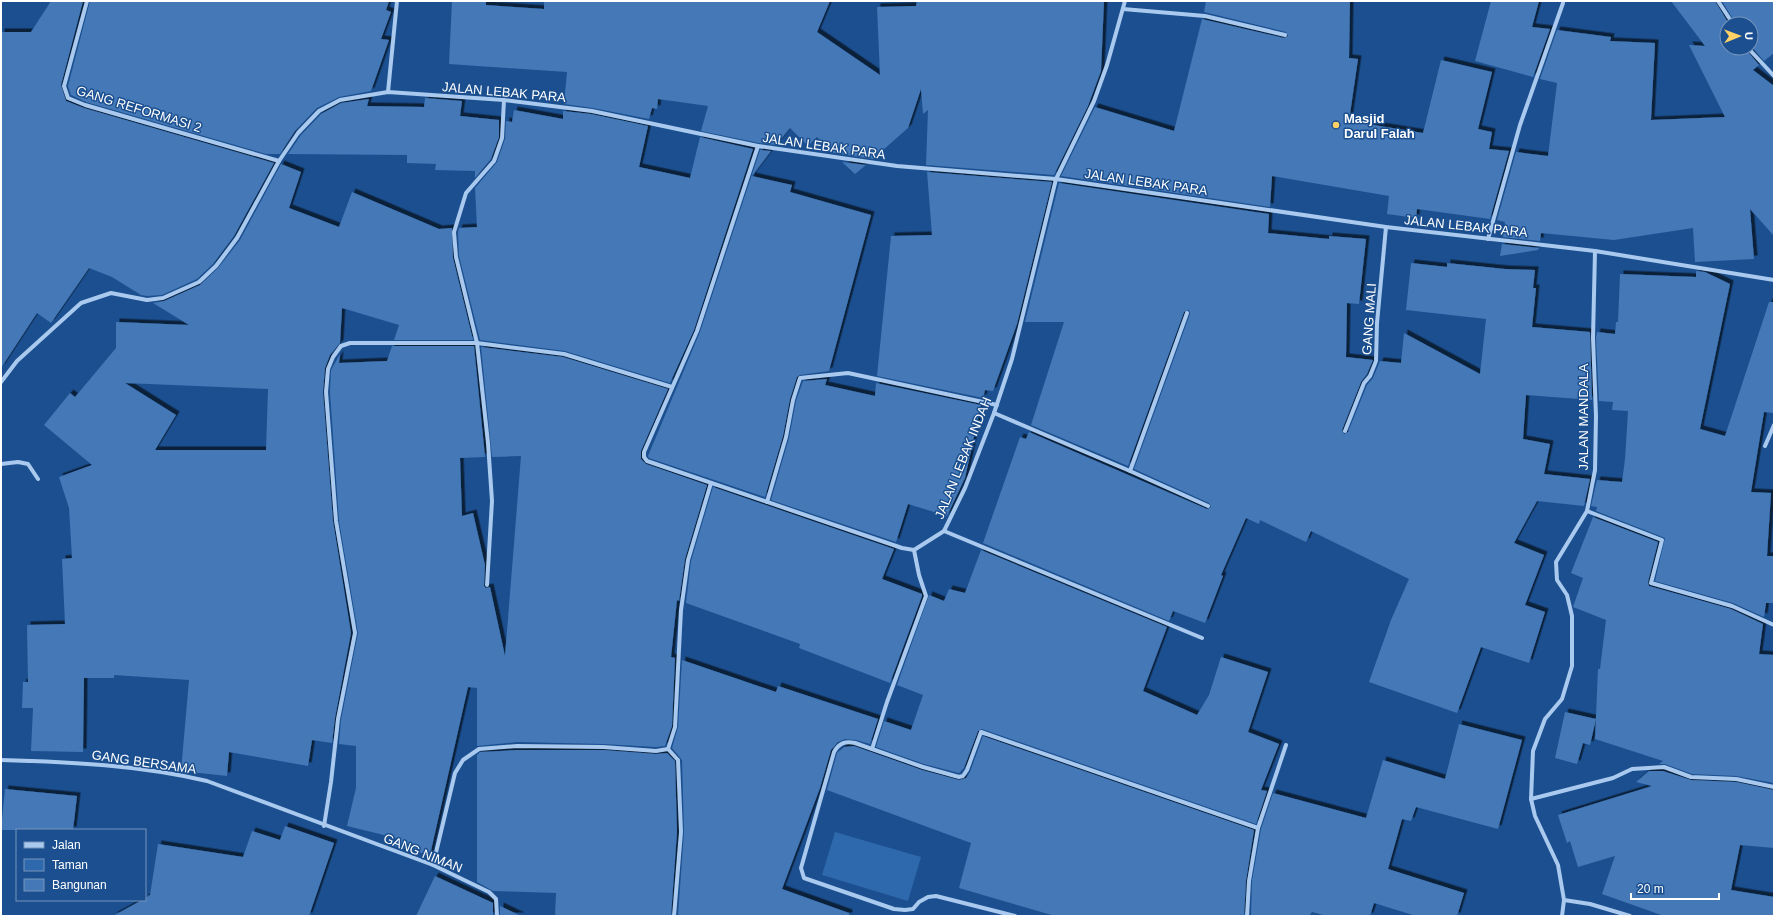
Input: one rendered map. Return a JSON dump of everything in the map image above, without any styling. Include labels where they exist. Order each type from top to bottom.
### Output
[{"type":"street","name":"GANG REFORMASI 2","points":[[87,1],[64,86],[68,98],[85,105],[279,161]]},
{"type":"street","points":[[388,92],[397,1]]},
{"type":"street","name":"JALAN LEBAK INDAH","points":[[914,550],[944,531],[965,488],[994,413],[1014,351],[1056,179],[1094,101],[1107,65],[1124,1]]},
{"type":"street","points":[[1718,1],[1728,16]]},
{"type":"street","points":[[1488,239],[1520,125],[1563,3]]},
{"type":"street","points":[[1123,9],[1205,16],[1285,35]]},
{"type":"street","points":[[1755,56],[1774,76]]},
{"type":"street","name":"JALAN LEBAK PARA","points":[[1,382],[17,361],[81,303],[111,293],[147,300],[163,298],[199,282],[216,266],[237,238],[279,161],[298,133],[319,111],[340,100],[388,92],[504,100],[592,111],[758,146],[897,166],[1056,179],[1386,227],[1595,251],[1774,280]]},
{"type":"street","points":[[487,585],[492,501],[477,343],[456,257],[454,232],[466,193],[494,161],[502,138],[504,100]]},
{"type":"street","points":[[758,146],[697,331],[644,452],[644,457],[647,461],[902,548],[914,550],[919,575],[926,596],[886,702],[872,749]]},
{"type":"street","name":"GANG MALI","points":[[1345,430],[1364,383],[1370,376],[1376,361],[1377,323],[1386,227]]},
{"type":"street","name":"JALAN MANDALA","points":[[1562,916],[1564,900],[1558,865],[1535,816],[1531,799],[1533,752],[1545,719],[1562,699],[1572,666],[1572,616],[1567,595],[1557,580],[1556,562],[1586,511],[1594,470],[1596,416],[1593,338],[1595,251]]},
{"type":"street","points":[[1130,471],[1187,313]]},
{"type":"street","points":[[324,826],[331,782],[338,719],[355,633],[336,521],[326,392],[328,369],[341,346],[350,343],[477,343],[564,354],[672,387]]},
{"type":"street","points":[[767,502],[786,437],[793,400],[800,378],[848,373],[997,405]]},
{"type":"street","points":[[994,413],[1208,506]]},
{"type":"street","points":[[1765,446],[1774,426]]},
{"type":"street","points":[[1,464],[18,462],[28,464],[38,479]]},
{"type":"street","points":[[668,749],[675,727],[680,610],[688,560],[711,483]]},
{"type":"street","points":[[1586,511],[1662,540],[1651,583],[1732,606],[1774,625]]},
{"type":"street","points":[[944,531],[1202,638]]},
{"type":"street","points":[[1015,916],[936,896],[928,897],[919,902],[913,909],[905,910],[894,908],[804,878],[801,868],[837,746],[846,742],[959,777],[963,776],[967,770],[980,732],[1258,828]]},
{"type":"street","points":[[1247,916],[1249,881],[1258,828],[1286,745]]},
{"type":"street","points":[[433,865],[455,773],[463,760],[478,749],[517,746],[603,747],[656,751],[668,749]]},
{"type":"street","points":[[668,749],[678,760],[680,832],[674,916]]},
{"type":"street","name":"GANG BERSAMA","points":[[1,760],[73,762],[127,767],[174,774],[207,781],[324,826]]},
{"type":"street","points":[[1531,799],[1612,778],[1632,769],[1664,767],[1691,777],[1736,779],[1774,787]]},
{"type":"street","name":"GANG NIMAN","points":[[324,826],[433,865],[489,892],[496,899],[497,916]]},
{"type":"street","points":[[1564,900],[1590,904],[1630,916]]},
{"type":"green space","points":[[835,832],[921,857],[908,901],[822,875]]},
{"type":"building","points":[[51,1],[83,1],[61,85],[66,101],[84,108],[274,163],[234,236],[213,264],[197,279],[162,295],[147,296],[141,295],[112,277],[89,268],[51,323],[37,313],[1,368],[1,32],[31,32]]},
{"type":"building","points":[[90,1],[389,1],[386,10],[391,12],[381,39],[389,40],[371,91],[339,97],[317,108],[295,131],[280,154],[266,154],[86,102],[71,95],[68,86]]},
{"type":"building","points":[[452,1],[486,1],[486,5],[544,9],[544,1],[830,1],[817,32],[880,75],[877,7],[916,6],[917,1],[1104,1],[1101,71],[1088,106],[1054,175],[926,165],[928,110],[923,114],[921,89],[908,128],[873,159],[834,153],[817,137],[808,146],[790,128],[776,145],[759,143],[701,131],[708,106],[658,99],[657,109],[652,108],[649,119],[564,104],[567,72],[449,64]]},
{"type":"building","points":[[1206,1],[1350,1],[1349,58],[1358,59],[1349,121],[1423,133],[1441,60],[1492,72],[1478,129],[1492,132],[1489,149],[1509,151],[1490,219],[1417,209],[1416,218],[1387,214],[1389,196],[1272,176],[1270,207],[1061,176],[1095,107],[1174,131],[1202,19],[1284,38],[1288,36],[1286,32],[1204,12]]},
{"type":"building","points":[[1491,1],[1539,1],[1532,27],[1550,29],[1533,77],[1475,61]]},
{"type":"building","points":[[1671,1],[1715,1],[1724,16],[1719,16],[1719,56],[1752,56],[1759,65],[1753,70],[1774,86],[1774,236],[1750,209],[1754,259],[1695,262],[1693,228],[1614,240],[1541,233],[1540,241],[1503,237],[1505,222],[1497,220],[1516,152],[1548,156],[1557,83],[1540,79],[1557,30],[1611,37],[1610,41],[1655,43],[1651,120],[1725,117],[1689,45],[1705,46]]},
{"type":"building","points":[[1722,1],[1774,1],[1774,53],[1764,61],[1759,55],[1759,16],[1731,16]]},
{"type":"building","points":[[425,98],[462,101],[460,116],[499,120],[499,137],[491,159],[475,178],[475,171],[435,170],[436,164],[407,163],[407,155],[288,154],[301,135],[321,114],[341,103],[369,99],[367,106],[424,107]]},
{"type":"building","points":[[514,110],[563,119],[563,111],[591,114],[648,126],[639,167],[690,178],[700,137],[753,149],[694,330],[670,383],[565,351],[480,340],[459,256],[458,232],[459,228],[477,227],[475,188],[497,162],[505,139],[506,121],[512,122]]},
{"type":"building","points":[[760,150],[771,151],[752,176],[792,185],[790,192],[871,215],[829,371],[800,375],[797,377],[790,399],[783,436],[765,497],[649,458],[648,456],[700,332]]},
{"type":"building","points":[[842,162],[866,165],[855,174]]},
{"type":"building","points":[[281,164],[301,172],[289,208],[339,227],[352,192],[439,229],[452,228],[453,258],[473,340],[394,340],[399,325],[342,308],[340,343],[330,355],[325,368],[323,392],[333,521],[351,633],[335,718],[332,743],[312,740],[308,766],[229,752],[227,776],[181,771],[189,680],[114,675],[114,678],[84,678],[83,752],[31,751],[33,708],[22,708],[23,682],[28,682],[27,625],[65,624],[62,559],[72,558],[69,508],[59,477],[92,465],[44,425],[70,393],[75,397],[116,348],[116,322],[189,325],[153,303],[164,301],[200,285],[218,268],[240,240]],"holes":[[[125,383],[268,389],[266,450],[155,450],[176,415]]]},
{"type":"building","points":[[927,172],[1052,182],[1017,324],[993,391],[985,390],[983,398],[877,376],[891,236],[932,235]]},
{"type":"building","points":[[1059,183],[1269,214],[1268,233],[1329,239],[1329,236],[1366,239],[1359,304],[1347,303],[1346,357],[1373,360],[1367,374],[1361,382],[1342,430],[1344,434],[1348,432],[1367,385],[1373,378],[1380,361],[1401,363],[1404,333],[1480,374],[1486,319],[1406,310],[1411,263],[1447,267],[1447,263],[1505,269],[1535,270],[1533,288],[1536,288],[1532,327],[1590,332],[1592,400],[1526,395],[1523,439],[1550,444],[1544,474],[1590,479],[1584,506],[1537,501],[1514,543],[1544,555],[1525,605],[1545,612],[1529,663],[1481,647],[1457,713],[1369,682],[1391,620],[1409,579],[1311,531],[1306,542],[1260,520],[1259,524],[1246,518],[1221,575],[1223,576],[1205,623],[1173,611],[1169,621],[983,543],[1020,437],[1026,439],[1029,432],[1207,509],[1211,507],[1209,503],[1134,469],[1190,314],[1189,310],[1184,312],[1128,466],[1031,425],[1064,322],[1025,322]]},
{"type":"building","points":[[1502,244],[1539,248],[1538,250],[1500,256]]},
{"type":"building","points":[[1696,271],[1705,272],[1730,284],[1700,429],[1725,436],[1769,302],[1774,302],[1774,413],[1764,412],[1751,492],[1771,493],[1767,556],[1774,556],[1773,603],[1766,603],[1764,617],[1733,603],[1655,581],[1665,538],[1596,511],[1597,507],[1591,506],[1597,480],[1622,482],[1625,459],[1628,411],[1612,410],[1613,402],[1599,401],[1596,338],[1597,332],[1615,334],[1616,322],[1618,322],[1620,274],[1696,277]]},
{"type":"building","points":[[392,346],[474,346],[485,457],[460,458],[462,516],[473,513],[485,565],[484,586],[486,588],[490,587],[505,656],[521,456],[492,457],[481,347],[563,357],[668,389],[641,451],[641,459],[646,464],[707,485],[685,559],[679,601],[677,600],[671,657],[675,658],[672,726],[665,746],[656,747],[517,742],[477,746],[477,688],[468,687],[430,855],[394,846],[396,838],[347,826],[356,788],[356,746],[339,744],[341,720],[358,633],[339,521],[330,392],[331,370],[340,354],[339,363],[387,361]]},
{"type":"building","points":[[827,379],[825,385],[875,396],[876,383],[981,405],[965,478],[947,516],[908,504],[896,542],[771,500],[789,438],[796,401],[803,381]]},
{"type":"building","points":[[713,487],[894,549],[882,579],[922,594],[922,596],[890,683],[799,648],[800,644],[686,603],[691,561]]},
{"type":"building","points":[[1593,517],[1658,542],[1648,582],[1649,586],[1731,609],[1763,624],[1759,654],[1774,655],[1774,783],[1736,776],[1692,774],[1665,764],[1659,764],[1663,761],[1595,739],[1598,669],[1600,669],[1606,620],[1573,607],[1583,578],[1571,573]]},
{"type":"building","points":[[981,550],[1167,627],[1143,691],[1197,715],[1209,695],[1221,657],[1268,672],[1248,732],[1279,744],[1261,790],[1267,791],[1256,824],[982,729],[978,731],[964,768],[959,773],[924,764],[876,747],[884,721],[911,730],[923,695],[897,685],[929,595],[944,601],[949,589],[965,593]]},
{"type":"building","points":[[682,660],[776,692],[778,686],[878,719],[870,744],[845,739],[838,742],[831,750],[820,788],[782,889],[849,913],[849,916],[678,916],[684,832],[682,760],[672,748],[678,727]]},
{"type":"building","points":[[1565,712],[1596,719],[1590,745],[1583,743],[1577,764],[1555,758]]},
{"type":"building","points":[[1459,724],[1522,740],[1498,829],[1416,807],[1411,821],[1402,819],[1388,869],[1464,893],[1457,916],[1416,916],[1374,903],[1370,916],[1327,916],[1312,912],[1309,916],[1251,916],[1252,881],[1261,829],[1273,793],[1366,818],[1383,760],[1445,779]]},
{"type":"building","points":[[983,736],[1254,830],[1246,881],[1244,916],[1055,916],[959,888],[971,843],[827,790],[837,753],[844,747],[854,746],[922,770],[959,780],[966,778],[970,772]]},
{"type":"building","points":[[517,750],[603,750],[656,754],[667,753],[675,761],[677,832],[671,916],[555,916],[556,893],[493,891],[477,882],[477,755],[480,752]]},
{"type":"building","points":[[1649,771],[1663,771],[1691,780],[1736,782],[1774,790],[1774,848],[1740,845],[1731,890],[1774,897],[1774,916],[1664,916],[1602,894],[1615,856],[1578,867],[1570,841],[1567,843],[1558,815],[1652,786],[1636,782]]},
{"type":"building","points":[[5,789],[77,796],[73,829],[1,830]]},
{"type":"building","points":[[285,826],[334,843],[309,916],[113,916],[140,901],[146,901],[146,897],[150,895],[158,844],[243,857],[252,831],[280,840]]},
{"type":"building","points":[[435,876],[493,903],[493,916],[416,916]]},
{"type":"building","points":[[500,906],[521,916],[500,916]]},
{"type":"place","name":"Masjid Darul Falah","points":[[1336,125]]}]
